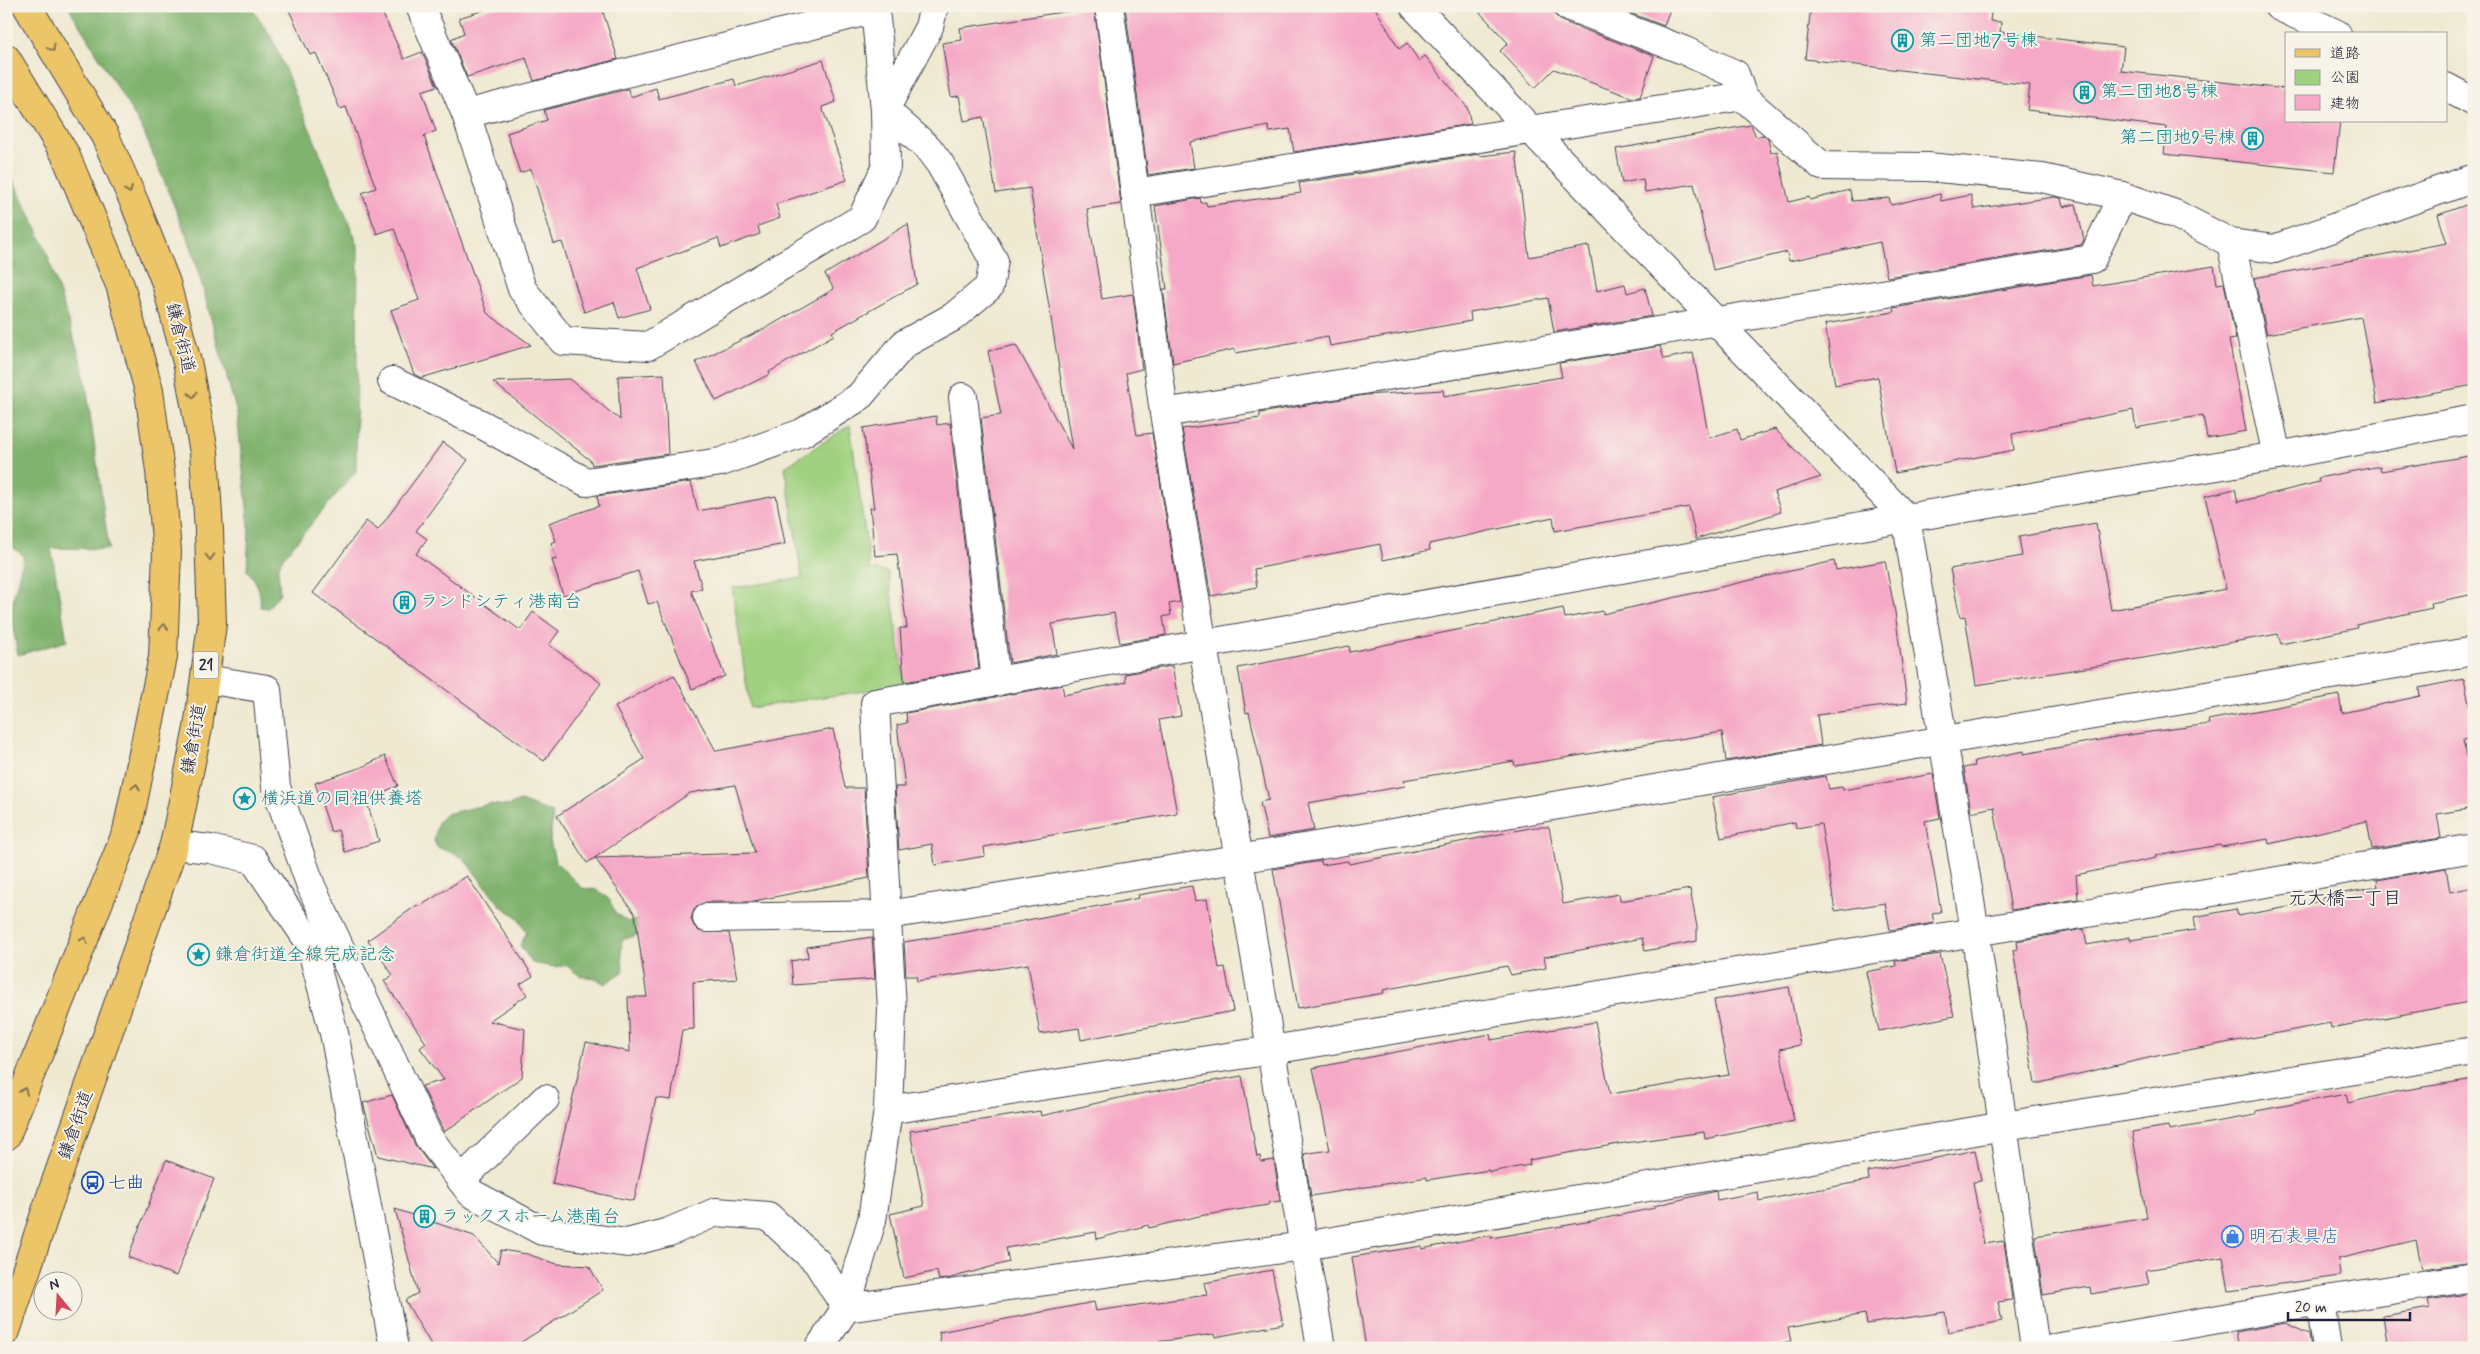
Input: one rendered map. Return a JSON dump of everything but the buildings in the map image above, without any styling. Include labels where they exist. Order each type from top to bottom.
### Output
[{"type":"main road","name":"鎌倉街道","points":[[6,1331],[53,1190],[174,845],[198,728],[212,624],[204,452],[186,356],[166,283],[135,204],[105,136],[27,6]]},
{"type":"main road","points":[[6,58],[65,154],[120,285],[148,391],[160,471],[167,551],[163,657],[127,831],[6,1136]]},
{"type":"street","points":[[420,6],[466,114],[522,289],[563,341],[648,346],[862,218],[886,167],[885,110],[875,8],[466,114]]},
{"type":"street","points":[[885,110],[929,27],[934,6]]},
{"type":"street","points":[[1109,6],[1164,413],[1321,1348]]},
{"type":"street","points":[[1414,6],[1530,130],[1906,518],[1975,931],[2035,1348]]},
{"type":"street","points":[[1567,6],[1683,50],[1735,74],[1742,97],[1822,166],[1928,167],[2042,178],[2122,196],[2175,214],[2231,243],[2274,249],[2474,178]]},
{"type":"street","points":[[2278,6],[2334,32]]},
{"type":"street","points":[[2448,88],[2474,102]]},
{"type":"street","points":[[1135,193],[1742,97]]},
{"type":"street","points":[[392,381],[481,424],[586,482],[720,462],[802,433],[859,398],[904,344],[953,317],[989,287],[994,261],[940,164],[928,148],[885,110]]},
{"type":"street","points":[[1164,413],[2092,259],[2122,196]]},
{"type":"street","points":[[2231,243],[2277,456]]},
{"type":"street","points":[[963,397],[996,682]]},
{"type":"street","points":[[819,1348],[846,1308],[872,1220],[888,1110],[892,1009],[875,703],[1906,518],[2277,456],[2474,419]]},
{"type":"street","points":[[707,918],[888,915],[1944,741],[2474,651]]},
{"type":"street","points":[[205,679],[266,689],[276,788],[307,876],[429,1138],[471,1193],[542,1231],[626,1243],[669,1232],[716,1212],[768,1216],[817,1262],[846,1308]]},
{"type":"street","points":[[174,845],[210,849],[252,859],[286,905],[310,942],[334,1033],[394,1348]]},
{"type":"street","points":[[888,1110],[1272,1050],[2474,848]]},
{"type":"street","points":[[286,905],[307,876]]},
{"type":"street","points":[[846,1308],[1304,1246],[2004,1126],[2474,1051]]},
{"type":"street","points":[[461,1180],[545,1099]]},
{"type":"street","points":[[2055,1348],[2320,1301],[2474,1277]]},
{"type":"street","points":[[2320,1301],[2327,1348]]},
{"type":"green space","points":[[68,6],[250,6],[272,38],[358,245],[356,471],[282,559],[278,569],[280,593],[268,608],[260,607],[258,587],[254,578],[247,570],[249,526],[237,414],[192,249],[143,130]]},
{"type":"green space","points":[[6,165],[45,247],[84,371],[109,549],[51,548],[67,641],[18,655],[10,611],[24,556],[6,542],[6,407],[15,404],[6,372]]},
{"type":"green space","points":[[850,425],[870,569],[888,572],[905,685],[750,708],[732,588],[802,578],[785,467]]},
{"type":"green space","points":[[520,801],[553,813],[550,841],[555,861],[582,888],[597,890],[610,900],[615,913],[628,922],[644,918],[644,933],[622,940],[623,972],[605,984],[595,978],[580,976],[566,965],[555,967],[532,963],[520,945],[527,932],[516,916],[502,907],[462,857],[437,847],[434,841],[438,822],[446,814],[489,804],[508,806]]},
{"type":"place","name":"第二団地7号棟","points":[[1903,41]]},
{"type":"place","name":"第二団地8号棟","points":[[2084,92]]},
{"type":"place","name":"第二団地9号棟","points":[[2252,138]]},
{"type":"place","name":"ランドシティ港南台","points":[[404,602]]},
{"type":"place","name":"横浜道の同祖供養塔","points":[[245,799]]},
{"type":"place","name":"鎌倉街道全線完成記念","points":[[199,955]]},
{"type":"place","name":"七曲","points":[[92,1183]]},
{"type":"place","name":"ラックスホーム港南台","points":[[425,1217]]},
{"type":"place","name":"明石表具店","points":[[2233,1237]]},
{"type":"district","name":"元大橋一丁目","points":[[2345,898]]}]
